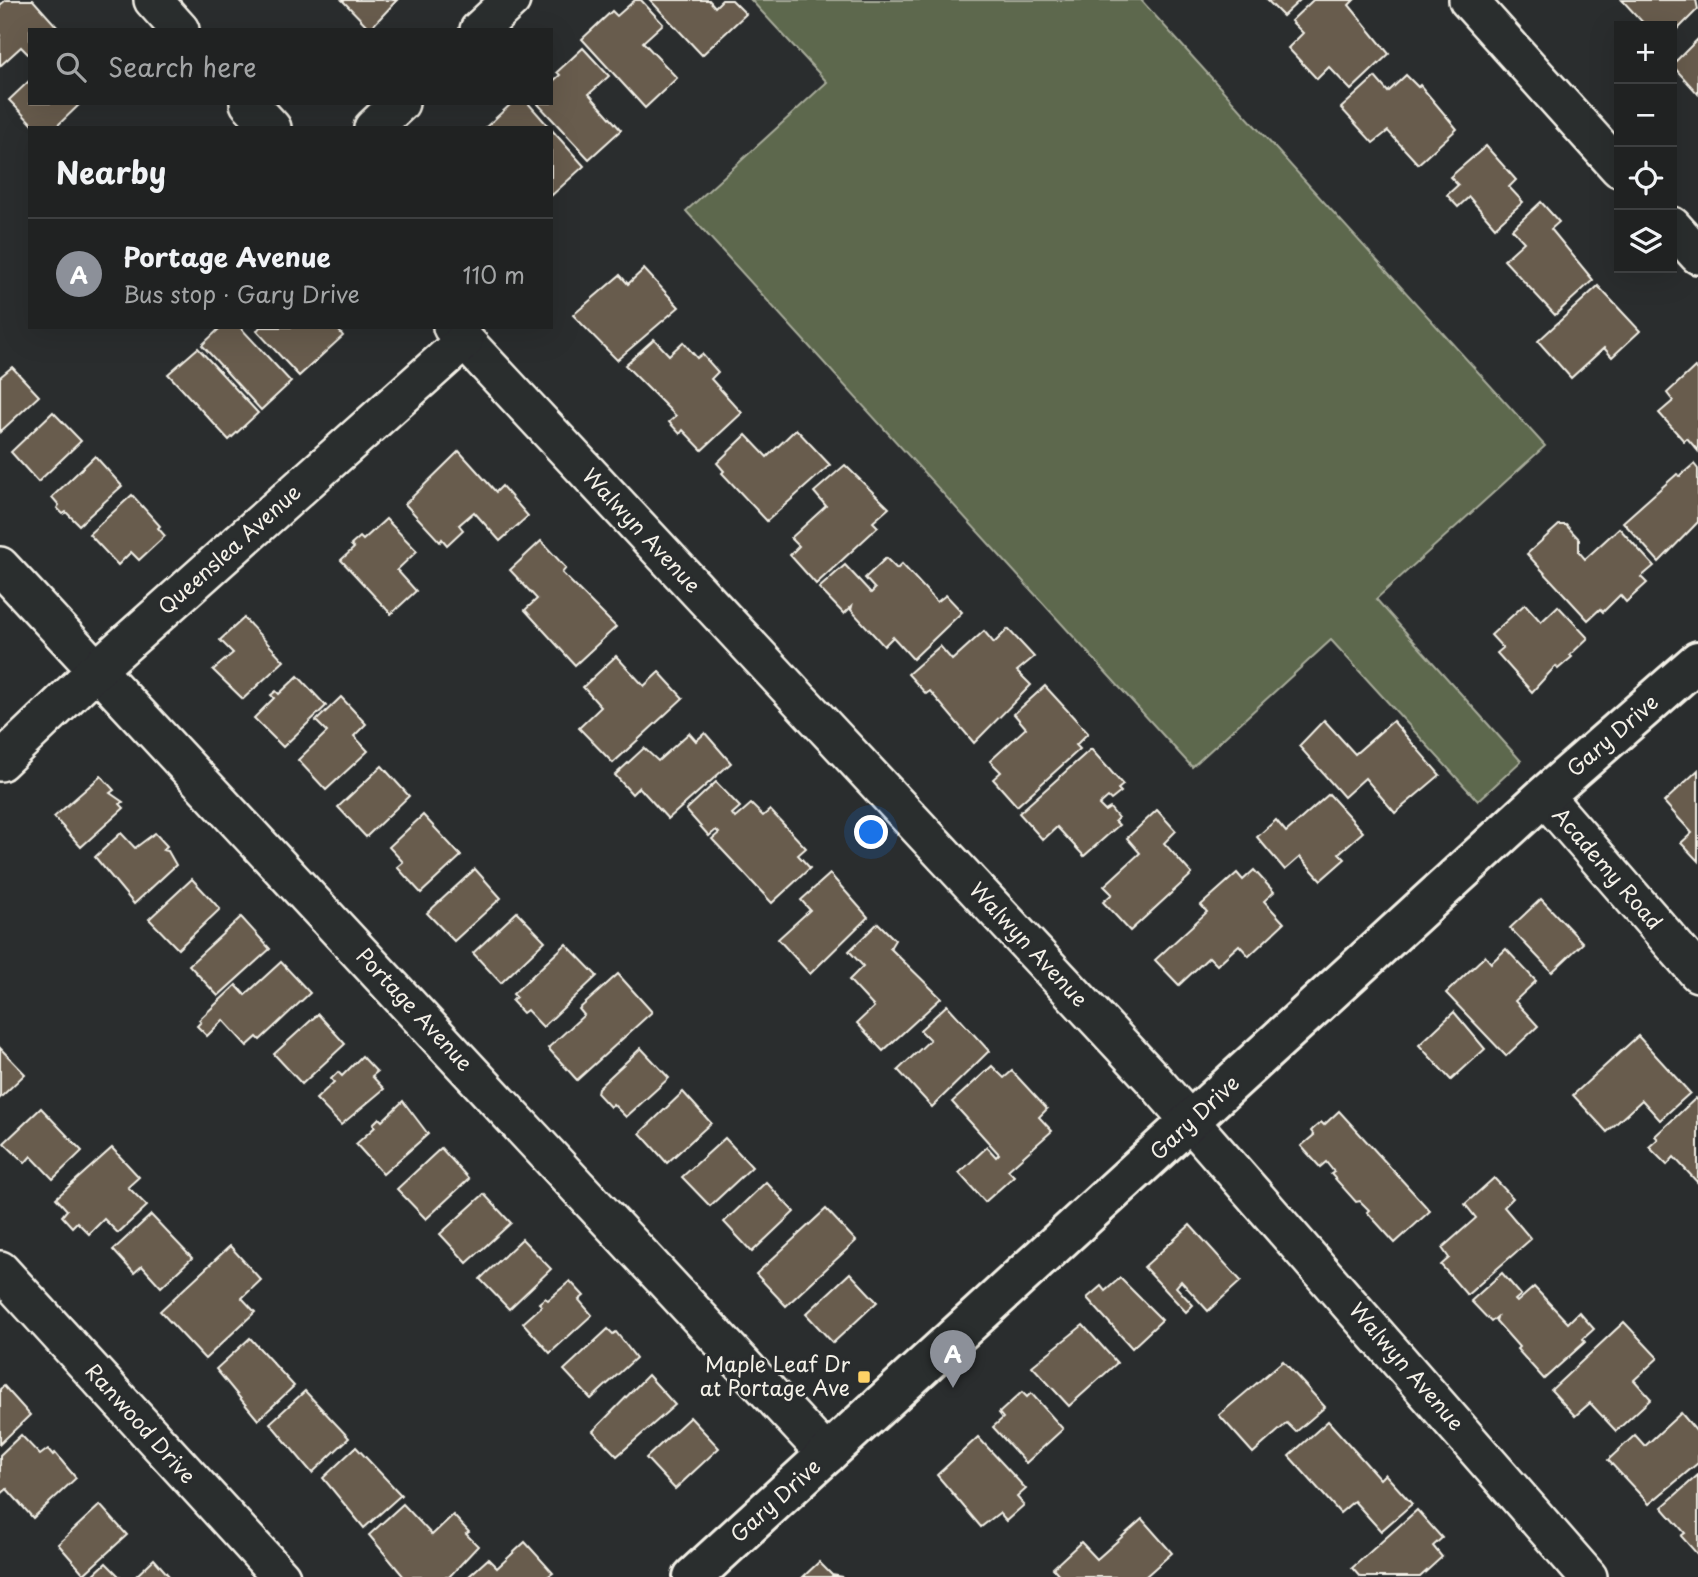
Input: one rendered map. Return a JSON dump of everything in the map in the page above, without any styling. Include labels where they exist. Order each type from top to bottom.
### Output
[{"type":"street","points":[[153,0],[178,28]]},
{"type":"street","points":[[481,28],[511,0]]},
{"type":"street","points":[[1468,0],[1614,162]]},
{"type":"street","points":[[251,105],[270,126]]},
{"type":"street","points":[[375,126],[398,105]]},
{"type":"street","points":[[1677,232],[1698,256]]},
{"type":"street","name":"Queenslea Avenue","points":[[0,762],[458,334]]},
{"type":"street","name":"Walwyn Avenue","points":[[458,334],[1191,1122],[1588,1577]]},
{"type":"street","name":"Portage Avenue","points":[[0,566],[827,1455]]},
{"type":"street","name":"Gary Drive","points":[[693,1577],[1544,796],[1698,661]]},
{"type":"street","name":"Academy Road","points":[[1544,796],[1698,973]]},
{"type":"street","name":"Ranwood Drive","points":[[0,1270],[281,1577]]},
{"type":"green space","points":[[751,0],[1141,0],[1545,446],[1376,599],[1521,761],[1478,801],[1331,640],[1192,767],[686,211],[827,82]]},
{"type":"building","points":[[6,0],[33,0],[58,28],[28,28],[28,54],[21,47],[0,66],[0,5]]},
{"type":"building","points":[[342,0],[397,0],[371,28]]},
{"type":"building","points":[[635,0],[641,0],[663,24],[643,42],[677,78],[645,108],[582,39],[612,11],[617,16]]},
{"type":"building","points":[[650,0],[709,0],[715,7],[722,0],[732,0],[746,14],[702,55]]},
{"type":"building","points":[[1267,0],[1300,0],[1283,16]]},
{"type":"building","points":[[1313,0],[1354,0],[1349,5],[1389,54],[1351,90],[1329,67],[1317,79],[1288,48],[1303,33],[1291,21]]},
{"type":"building","points":[[1622,0],[1696,0],[1698,9],[1677,30],[1677,21],[1641,21]]},
{"type":"building","points":[[1698,39],[1698,94],[1677,71],[1677,60]]},
{"type":"building","points":[[583,48],[609,76],[589,94],[621,130],[589,159],[539,105],[553,105],[553,81],[560,75],[557,72]]},
{"type":"building","points":[[1406,75],[1418,87],[1420,85],[1457,129],[1418,164],[1388,131],[1373,143],[1341,108],[1375,77],[1388,92]]},
{"type":"building","points":[[28,82],[28,105],[79,105],[57,126],[34,126],[9,100]]},
{"type":"building","points":[[510,105],[530,105],[548,126],[487,126]]},
{"type":"building","points":[[553,131],[584,166],[553,194]]},
{"type":"building","points":[[1486,146],[1516,180],[1509,187],[1523,202],[1495,227],[1469,197],[1458,207],[1447,195],[1458,185],[1450,177]]},
{"type":"building","points":[[1541,202],[1559,222],[1551,229],[1593,280],[1555,315],[1504,260],[1524,242],[1512,229]]},
{"type":"building","points":[[644,269],[679,307],[617,360],[573,315],[620,275],[628,284]]},
{"type":"building","points":[[1598,286],[1640,331],[1612,357],[1604,348],[1571,378],[1538,341]]},
{"type":"building","points":[[219,329],[242,329],[291,382],[261,410],[202,345]]},
{"type":"building","points":[[338,329],[343,336],[299,376],[257,331]]},
{"type":"building","points":[[654,339],[669,355],[683,342],[697,358],[702,354],[718,372],[711,379],[742,413],[702,450],[683,430],[680,434],[669,422],[676,416],[625,365]]},
{"type":"building","points":[[198,348],[258,413],[229,440],[168,374]]},
{"type":"building","points":[[12,367],[39,396],[0,432],[0,377]]},
{"type":"building","points":[[1695,367],[1698,370],[1698,451],[1687,438],[1684,441],[1659,413],[1673,401],[1667,393]]},
{"type":"building","points":[[53,412],[81,441],[38,482],[11,452]]},
{"type":"building","points":[[796,429],[830,465],[767,521],[722,473],[724,471],[717,463],[746,435],[767,457]]},
{"type":"building","points":[[459,451],[496,492],[502,486],[528,516],[500,541],[474,512],[459,525],[463,530],[447,545],[442,539],[440,542],[405,504]]},
{"type":"building","points":[[95,456],[122,486],[79,525],[66,512],[63,514],[57,508],[59,505],[52,497]]},
{"type":"building","points":[[1694,464],[1698,469],[1698,522],[1659,562],[1623,522],[1677,474],[1680,476]]},
{"type":"building","points":[[845,465],[889,508],[873,522],[878,527],[816,584],[790,555],[799,546],[791,538],[826,506],[814,492]]},
{"type":"building","points":[[132,495],[160,526],[158,528],[165,536],[139,560],[131,552],[118,565],[89,534]]},
{"type":"building","points":[[386,519],[417,551],[397,570],[416,591],[391,614],[341,560],[354,548],[351,545],[360,537],[363,540]]},
{"type":"building","points":[[1559,525],[1566,525],[1579,539],[1579,552],[1585,559],[1619,528],[1654,566],[1641,577],[1647,583],[1626,602],[1620,595],[1603,612],[1600,609],[1588,620],[1527,554]]},
{"type":"building","points":[[541,541],[566,568],[562,573],[616,627],[575,665],[525,610],[537,599],[510,570]]},
{"type":"building","points":[[886,558],[897,569],[902,564],[937,602],[946,595],[962,612],[913,659],[893,637],[884,646],[851,610],[852,606],[844,614],[819,588],[845,565],[871,593],[875,589],[865,578]]},
{"type":"building","points":[[1525,604],[1541,622],[1558,606],[1588,638],[1570,655],[1572,657],[1558,669],[1556,666],[1532,692],[1497,653],[1503,648],[1491,635]]},
{"type":"building","points":[[244,618],[284,661],[243,699],[213,670],[233,653],[220,640]]},
{"type":"building","points":[[1008,629],[1034,657],[1017,671],[1031,685],[974,743],[930,691],[926,694],[908,674],[940,646],[952,660],[984,631],[994,643]]},
{"type":"building","points":[[616,656],[644,686],[659,672],[683,698],[613,763],[579,728],[601,707],[583,687]]},
{"type":"building","points":[[298,676],[326,706],[283,747],[254,718],[274,698],[271,695],[276,691],[279,694]]},
{"type":"building","points":[[1045,686],[1088,733],[1076,745],[1080,749],[1017,806],[993,779],[1001,772],[990,761],[1026,728],[1014,714]]},
{"type":"building","points":[[341,697],[366,724],[354,736],[368,751],[326,790],[298,760],[327,732],[316,721]]},
{"type":"building","points":[[1324,720],[1355,754],[1393,721],[1440,775],[1395,813],[1365,778],[1344,797],[1299,746]]},
{"type":"building","points":[[689,733],[696,741],[705,733],[731,763],[668,819],[639,787],[632,794],[615,775],[644,748],[658,761]]},
{"type":"building","points":[[1091,749],[1123,785],[1118,789],[1121,792],[1111,800],[1108,797],[1099,805],[1105,811],[1110,808],[1118,818],[1115,821],[1119,825],[1084,856],[1057,827],[1043,840],[1019,813]]},
{"type":"building","points":[[382,766],[409,796],[366,837],[338,807]]},
{"type":"building","points":[[1698,770],[1698,861],[1681,843],[1692,833],[1664,802]]},
{"type":"building","points":[[101,776],[114,790],[110,793],[123,802],[120,804],[124,808],[81,847],[54,817]]},
{"type":"building","points":[[716,782],[740,807],[732,814],[735,818],[751,804],[763,816],[770,810],[806,848],[798,855],[810,868],[772,903],[712,839],[719,833],[716,830],[709,836],[686,810]]},
{"type":"building","points":[[1329,794],[1363,832],[1339,853],[1345,859],[1321,880],[1300,857],[1285,870],[1257,837],[1276,820],[1286,832]]},
{"type":"building","points":[[1157,810],[1176,831],[1164,843],[1192,874],[1130,931],[1103,902],[1112,894],[1104,886],[1140,853],[1127,838]]},
{"type":"building","points":[[423,815],[461,856],[421,893],[397,867],[403,862],[389,847]]},
{"type":"building","points":[[121,833],[135,848],[155,833],[167,846],[163,850],[168,851],[176,865],[134,904],[95,857]]},
{"type":"building","points":[[475,869],[501,898],[454,941],[427,913]]},
{"type":"building","points":[[1254,870],[1274,892],[1264,901],[1284,923],[1249,956],[1239,945],[1217,965],[1209,957],[1179,985],[1155,960],[1207,912],[1201,905],[1237,873],[1243,880]]},
{"type":"building","points":[[830,874],[868,917],[810,974],[778,939],[810,910],[801,900]]},
{"type":"building","points":[[192,879],[220,909],[178,949],[149,919]]},
{"type":"building","points":[[1541,899],[1583,943],[1552,972],[1510,928]]},
{"type":"building","points":[[517,912],[545,941],[501,983],[473,953]]},
{"type":"building","points":[[241,917],[270,949],[218,996],[189,965]]},
{"type":"building","points":[[878,923],[895,940],[890,948],[941,998],[883,1051],[857,1023],[874,1007],[849,980],[863,966],[849,951]]},
{"type":"building","points":[[566,944],[597,976],[543,1027],[527,1010],[523,1013],[512,1001],[516,997],[513,994]]},
{"type":"building","points":[[1506,949],[1536,981],[1515,1001],[1538,1026],[1506,1056],[1446,993],[1485,956],[1491,963]]},
{"type":"building","points":[[281,962],[310,993],[260,1040],[257,1037],[247,1046],[223,1020],[207,1036],[197,1026],[201,1022],[199,1020],[236,985],[245,995]]},
{"type":"building","points":[[618,974],[652,1012],[577,1080],[548,1048],[584,1015],[579,1009]]},
{"type":"building","points":[[947,1005],[989,1051],[932,1107],[898,1070],[930,1040],[920,1030]]},
{"type":"building","points":[[1454,1012],[1485,1049],[1451,1080],[1419,1045]]},
{"type":"building","points":[[318,1014],[345,1044],[302,1084],[274,1054]]},
{"type":"building","points":[[1638,1036],[1690,1093],[1660,1120],[1642,1100],[1607,1132],[1573,1095]]},
{"type":"building","points":[[0,1048],[25,1074],[0,1098]]},
{"type":"building","points":[[641,1048],[669,1078],[626,1117],[613,1104],[610,1107],[597,1093],[598,1088]]},
{"type":"building","points":[[362,1056],[377,1072],[372,1076],[384,1089],[341,1125],[316,1099],[334,1082],[331,1079],[338,1072],[342,1076]]},
{"type":"building","points":[[992,1066],[1004,1078],[1012,1071],[1047,1109],[1039,1117],[1052,1131],[1008,1170],[1014,1176],[985,1202],[959,1173],[987,1147],[996,1157],[999,1154],[952,1102]]},
{"type":"building","points":[[683,1092],[711,1123],[667,1163],[640,1133]]},
{"type":"building","points":[[1696,1098],[1698,1183],[1674,1157],[1667,1165],[1649,1147],[1658,1139],[1655,1136]]},
{"type":"building","points":[[403,1101],[428,1134],[383,1174],[356,1144],[375,1127],[373,1124],[379,1118],[382,1121]]},
{"type":"building","points":[[41,1108],[82,1151],[53,1179],[31,1156],[25,1163],[4,1143]]},
{"type":"building","points":[[1339,1111],[1430,1211],[1395,1243],[1367,1212],[1369,1210],[1360,1201],[1356,1202],[1331,1174],[1334,1172],[1326,1162],[1320,1167],[1301,1146],[1314,1135],[1311,1131],[1313,1129],[1321,1122],[1324,1125]]},
{"type":"building","points":[[725,1138],[752,1167],[710,1206],[682,1177]]},
{"type":"building","points":[[112,1148],[139,1177],[128,1187],[147,1206],[118,1233],[104,1219],[89,1234],[77,1222],[72,1227],[62,1216],[67,1210],[56,1198]]},
{"type":"building","points":[[441,1148],[469,1179],[426,1219],[397,1189]]},
{"type":"building","points":[[1494,1178],[1513,1198],[1504,1207],[1531,1239],[1467,1295],[1441,1265],[1449,1258],[1442,1248],[1476,1218],[1465,1204]]},
{"type":"building","points":[[766,1182],[794,1212],[752,1252],[724,1222]]},
{"type":"building","points":[[484,1194],[511,1223],[467,1263],[440,1234]]},
{"type":"building","points":[[826,1209],[856,1241],[786,1306],[756,1274]]},
{"type":"building","points":[[151,1215],[192,1258],[161,1287],[142,1266],[134,1273],[113,1250]]},
{"type":"building","points":[[1190,1225],[1241,1281],[1208,1311],[1181,1281],[1176,1287],[1193,1305],[1186,1312],[1144,1267]]},
{"type":"building","points":[[522,1239],[551,1269],[509,1309],[480,1279]]},
{"type":"building","points":[[230,1246],[261,1280],[242,1298],[255,1312],[205,1359],[160,1311]]},
{"type":"building","points":[[850,1273],[877,1302],[833,1343],[806,1314]]},
{"type":"building","points":[[1502,1273],[1521,1295],[1515,1300],[1517,1302],[1534,1287],[1568,1323],[1579,1312],[1594,1329],[1583,1339],[1585,1342],[1544,1379],[1517,1349],[1519,1347],[1496,1321],[1497,1317],[1491,1322],[1471,1301]]},
{"type":"building","points":[[1120,1278],[1162,1320],[1132,1348],[1087,1298],[1101,1286],[1105,1291]]},
{"type":"building","points":[[570,1281],[584,1296],[579,1300],[592,1315],[550,1353],[523,1323],[542,1306],[539,1303],[545,1298],[548,1300]]},
{"type":"building","points":[[1624,1322],[1658,1358],[1634,1380],[1651,1399],[1616,1431],[1590,1403],[1575,1416],[1551,1390]]},
{"type":"building","points":[[1083,1325],[1117,1363],[1069,1406],[1032,1366]]},
{"type":"building","points":[[608,1329],[613,1334],[616,1332],[636,1358],[591,1399],[564,1370]]},
{"type":"building","points":[[250,1338],[294,1386],[258,1420],[216,1369]]},
{"type":"building","points":[[1283,1361],[1325,1407],[1296,1432],[1287,1423],[1253,1453],[1219,1415]]},
{"type":"building","points":[[648,1375],[675,1405],[617,1456],[593,1431]]},
{"type":"building","points":[[4,1386],[30,1415],[0,1444],[0,1389]]},
{"type":"building","points":[[305,1391],[349,1438],[312,1473],[270,1423]]},
{"type":"building","points":[[1022,1392],[1027,1397],[1031,1393],[1063,1429],[1026,1463],[993,1427],[1003,1418],[999,1413]]},
{"type":"building","points":[[1681,1413],[1698,1433],[1698,1463],[1649,1504],[1608,1460],[1635,1435],[1645,1446]]},
{"type":"building","points":[[690,1417],[719,1448],[675,1489],[646,1458]]},
{"type":"building","points":[[1328,1421],[1380,1479],[1385,1474],[1412,1504],[1381,1531],[1354,1501],[1340,1513],[1289,1456]]},
{"type":"building","points":[[21,1435],[40,1455],[48,1449],[53,1455],[55,1453],[76,1478],[33,1518],[7,1489],[0,1495],[0,1455]]},
{"type":"building","points":[[978,1437],[1026,1489],[1017,1497],[1024,1505],[1006,1521],[999,1513],[981,1527],[937,1475]]},
{"type":"building","points":[[356,1447],[401,1495],[364,1528],[323,1478]]},
{"type":"building","points":[[1698,1475],[1698,1555],[1681,1536],[1685,1533],[1662,1507]]},
{"type":"building","points":[[403,1504],[432,1535],[453,1515],[478,1546],[449,1577],[404,1577],[369,1535]]},
{"type":"building","points":[[100,1505],[127,1535],[84,1574],[58,1544]]},
{"type":"building","points":[[1417,1510],[1442,1538],[1433,1546],[1442,1557],[1420,1577],[1360,1577],[1352,1568]]},
{"type":"building","points":[[1142,1519],[1172,1553],[1145,1577],[1061,1577],[1053,1568],[1081,1542],[1097,1559]]},
{"type":"building","points":[[525,1542],[553,1573],[547,1577],[468,1577],[488,1559],[497,1568]]},
{"type":"building","points":[[154,1559],[170,1577],[135,1577]]},
{"type":"building","points":[[819,1562],[832,1575],[843,1577],[803,1577]]},
{"type":"building","points":[[106,1563],[120,1577],[91,1577]]},
{"type":"place","name":"Maple Leaf Dr at Portage Ave","points":[[864,1377]]},
{"type":"place","name":"Portage Avenue","points":[[953,1388]]}]
